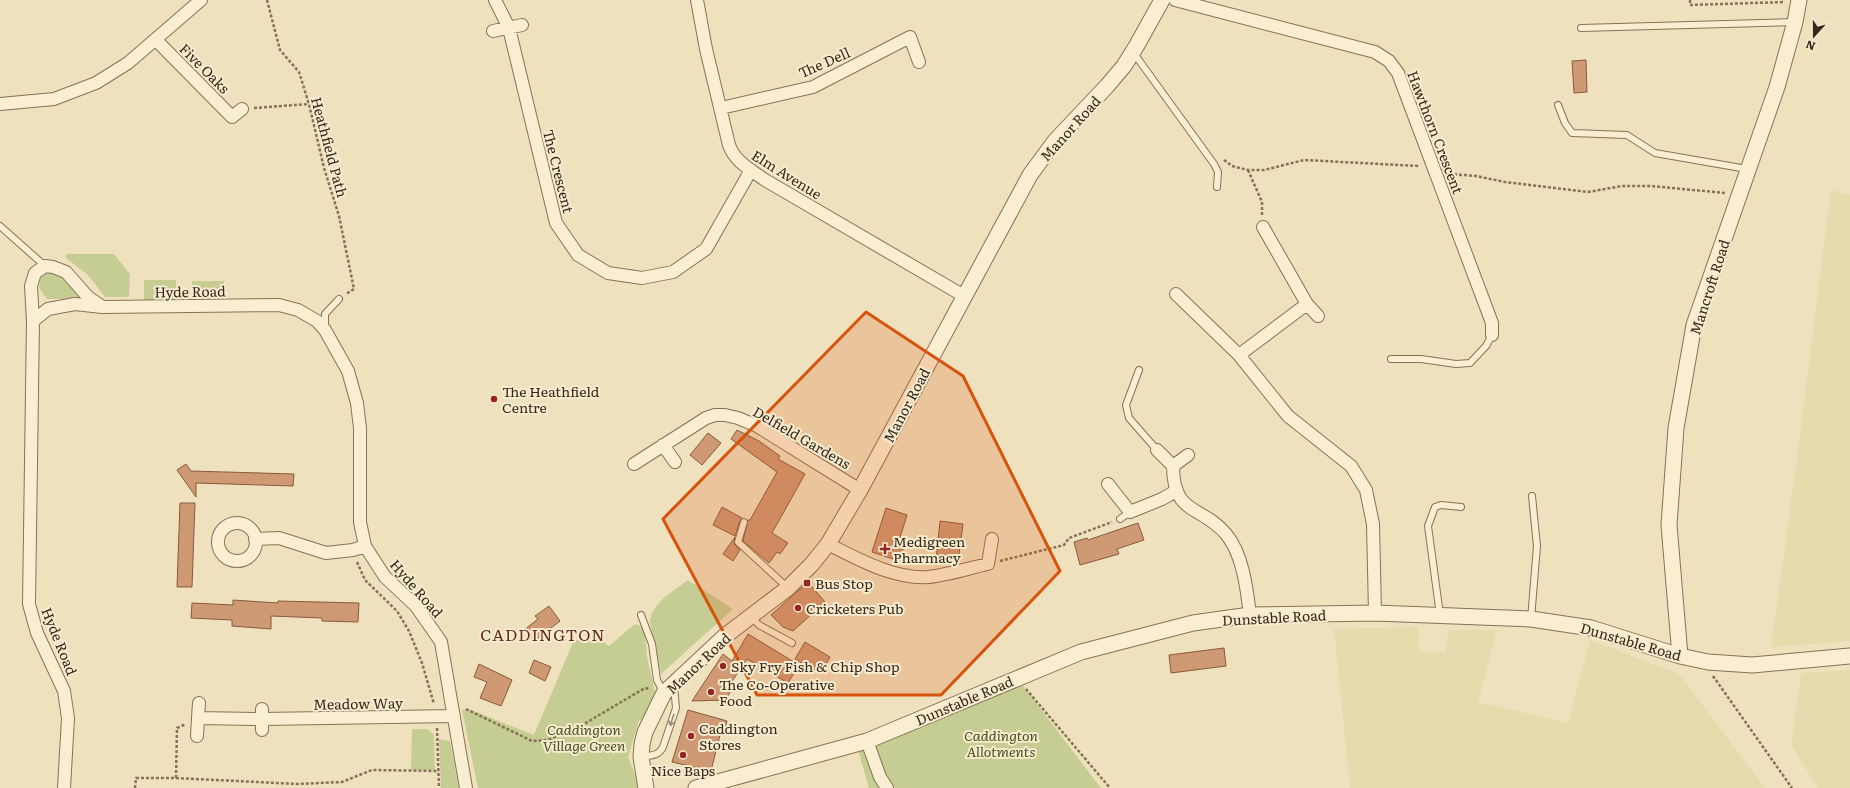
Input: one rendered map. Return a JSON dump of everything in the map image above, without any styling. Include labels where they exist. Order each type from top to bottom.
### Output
[{"type":"street","points":[[0,104],[54,99],[96,82],[128,63],[201,0]]},
{"type":"street","name":"The Crescent","points":[[495,0],[509,28],[556,223],[578,255],[608,273],[642,278],[673,272],[706,249],[752,170]]},
{"type":"street","name":"Elm Avenue","points":[[696,0],[732,152],[738,160],[752,170],[964,296]]},
{"type":"street","name":"Manor Road","points":[[646,788],[641,757],[645,732],[669,687],[750,617],[788,588],[812,564],[828,544],[860,490],[1030,175],[1055,141],[1107,86],[1133,52],[1162,0]]},
{"type":"street","name":"Hawthorn Crescent","points":[[1175,0],[1375,52],[1384,57],[1398,73],[1492,323],[1492,335]]},
{"type":"street","name":"Mancroft Road","points":[[1680,656],[1669,525],[1676,428],[1694,325],[1777,87],[1795,22],[1798,1]]},
{"type":"street","points":[[493,31],[522,25]]},
{"type":"street","name":"The Dell","points":[[721,108],[813,87],[910,37],[919,62]]},
{"type":"street","name":"Five Oaks","points":[[156,40],[228,120],[242,109]]},
{"type":"street","points":[[1263,227],[1307,304],[1318,316]]},
{"type":"street","points":[[33,321],[31,286],[35,273],[45,266],[66,272],[88,297],[102,307]]},
{"type":"street","points":[[1176,294],[1239,355],[1288,416],[1350,466],[1366,490],[1373,524],[1375,613]]},
{"type":"street","name":"Hyde Road","points":[[64,788],[68,718],[64,691],[37,633],[28,604],[33,321],[48,309],[75,304],[102,307],[279,305],[298,310],[318,321],[325,330],[348,371],[357,403],[360,428],[360,522],[365,546],[385,577],[416,606],[441,642],[453,701],[454,716],[466,788]]},
{"type":"street","points":[[1239,355],[1307,304]]},
{"type":"street","name":"Delfield Gardens","points":[[634,464],[706,418],[715,415],[738,418],[757,426],[860,490]]},
{"type":"street","points":[[663,445],[675,462]]},
{"type":"street","points":[[1157,450],[1173,466],[1176,491],[1183,501],[1220,527],[1235,546],[1247,587],[1250,615]]},
{"type":"street","points":[[1173,466],[1188,455]]},
{"type":"street","points":[[1108,484],[1130,512],[1162,499],[1176,491]]},
{"type":"street","points":[[255,539],[279,538],[326,553],[353,550],[365,546]]},
{"type":"street","points":[[828,544],[864,562],[899,574],[928,577],[988,564],[992,539]]},
{"type":"street","name":"Dunstable Road","points":[[696,788],[867,741],[1081,652],[1193,623],[1250,615],[1375,613],[1531,619],[1591,628],[1680,656],[1702,661],[1752,665],[1850,656]]},
{"type":"street","points":[[197,736],[199,703]]},
{"type":"street","name":"Meadow Way","points":[[198,718],[262,719],[454,716]]},
{"type":"street","points":[[867,741],[880,777],[886,788]]},
{"type":"lane","points":[[1581,28],[1795,22]]},
{"type":"lane","points":[[1133,52],[1214,164],[1218,172],[1217,187]]},
{"type":"lane","points":[[1558,105],[1565,123],[1572,133],[1627,135],[1655,153],[1749,169]]},
{"type":"lane","points":[[0,226],[45,266]]},
{"type":"lane","points":[[325,330],[325,314],[339,299]]},
{"type":"lane","points":[[1391,359],[1422,359],[1456,364],[1470,363],[1486,346],[1492,335]]},
{"type":"lane","points":[[1139,370],[1126,405],[1129,418],[1157,450]]},
{"type":"lane","points":[[1531,619],[1537,546],[1532,496]]},
{"type":"lane","points":[[1440,615],[1428,526],[1435,507],[1441,505],[1461,507]]},
{"type":"lane","points":[[1120,519],[1130,512]]},
{"type":"lane","points":[[744,522],[738,542],[788,588]]},
{"type":"lane","points":[[641,614],[652,644],[657,680],[669,687],[676,698],[676,708],[664,747],[661,752],[654,755],[641,757]]},
{"type":"lane","points":[[750,617],[759,625],[792,643]]},
{"type":"path","name":"Heathfield Path","points":[[267,0],[280,50],[299,72],[310,104],[324,168],[339,216],[354,289],[339,299]]},
{"type":"path","points":[[1690,0],[1690,5],[1798,1]]},
{"type":"path","points":[[242,109],[310,104]]},
{"type":"path","points":[[1221,158],[1232,166],[1248,170],[1264,170],[1304,160],[1423,166],[1436,173],[1476,176],[1505,182],[1588,192],[1622,186],[1651,186],[1740,194]]},
{"type":"path","points":[[1248,170],[1262,202],[1263,227]]},
{"type":"path","points":[[988,564],[1064,545],[1069,538],[1120,519]]},
{"type":"path","points":[[353,550],[365,580],[397,611],[409,631],[422,663],[436,717],[439,788]]},
{"type":"path","points":[[1702,661],[1792,788]]},
{"type":"path","points":[[1017,678],[1110,788]]},
{"type":"path","points":[[453,701],[471,712],[532,741],[548,740],[584,724],[645,688],[669,687]]},
{"type":"path","points":[[176,778],[177,728],[198,718]]},
{"type":"path","points":[[135,788],[136,778],[176,778],[297,784],[342,782],[372,770],[438,771]]},
{"type":"highlighted area","points":[[866,312],[963,376],[1060,571],[941,695],[757,695],[663,519]]},
{"type":"shaded area","points":[[1831,190],[1850,195],[1850,641],[1771,647],[1793,488]]},
{"type":"shaded area","points":[[1418,627],[1419,651],[1445,653],[1449,630],[1497,630],[1478,702],[1568,723],[1590,640],[1679,674],[1765,788],[1350,788],[1334,629]]},
{"type":"shaded area","points":[[1850,670],[1850,788],[1818,788],[1791,745],[1801,673]]},
{"type":"green space","points":[[66,254],[114,254],[130,274],[129,297],[105,297],[88,275],[66,258]]},
{"type":"green space","points":[[41,273],[64,274],[80,293],[80,299],[47,299],[39,288]]},
{"type":"green space","points":[[144,280],[176,280],[176,300],[144,300]]},
{"type":"green space","points":[[192,281],[224,281],[224,301],[192,302]]},
{"type":"green space","points":[[688,580],[733,609],[661,674],[650,622],[651,615],[654,609],[664,598]]},
{"type":"green space","name":"Caddington Village Green","points":[[635,624],[642,626],[645,635],[647,657],[656,697],[649,719],[639,720],[628,757],[640,786],[638,788],[478,788],[462,710],[469,709],[534,735],[574,640],[601,640],[609,646]]},
{"type":"green space","name":"Caddington Allotments","points":[[1017,678],[1101,788],[869,788],[858,750]]},
{"type":"green space","points":[[412,729],[427,729],[434,735],[435,770],[411,770]]},
{"type":"green space","points":[[439,739],[450,741],[459,788],[441,788]]},
{"type":"building","points":[[1586,60],[1587,92],[1574,93],[1572,61]]},
{"type":"building","points":[[737,430],[759,441],[780,456],[778,459],[805,474],[772,533],[788,543],[780,554],[777,552],[769,563],[743,541],[748,520],[750,520],[777,472],[731,439]]},
{"type":"building","points":[[708,433],[721,443],[702,465],[690,455]]},
{"type":"building","points":[[186,464],[191,471],[294,474],[293,486],[196,483],[196,497],[177,470]]},
{"type":"building","points":[[180,503],[195,503],[192,587],[177,587]]},
{"type":"building","points":[[722,507],[742,518],[735,536],[713,525]]},
{"type":"building","points":[[886,508],[907,515],[898,544],[904,546],[899,561],[872,552]]},
{"type":"building","points":[[940,521],[963,524],[958,562],[936,560]]},
{"type":"building","points":[[1138,523],[1144,540],[1117,549],[1119,554],[1080,565],[1074,542],[1087,538],[1088,540]]},
{"type":"building","points":[[735,537],[734,544],[740,550],[733,561],[723,554]]},
{"type":"building","name":"Cricketers Pub","points":[[808,582],[825,602],[793,631],[783,627],[771,615]]},
{"type":"building","points":[[233,600],[278,603],[278,601],[359,603],[358,622],[322,621],[322,618],[271,616],[271,629],[232,626],[232,620],[191,618],[192,603],[233,605]]},
{"type":"building","points":[[549,606],[560,621],[533,642],[524,630],[538,619],[535,616]]},
{"type":"building","points":[[748,634],[799,665],[788,683],[747,659],[731,683],[735,685],[725,700],[692,701],[723,654],[732,661]]},
{"type":"building","points":[[805,642],[830,657],[824,668],[819,664],[815,671],[795,659]]},
{"type":"building","points":[[1224,648],[1226,666],[1171,673],[1169,655]]},
{"type":"building","points":[[534,660],[551,667],[545,681],[529,673]]},
{"type":"building","points":[[479,664],[512,680],[501,706],[480,698],[487,682],[474,677]]},
{"type":"building","points":[[688,710],[727,721],[724,732],[721,731],[711,771],[672,762]]},
{"type":"place","name":"The Heathfield Centre","points":[[494,399]]},
{"type":"place","name":"Medigreen Pharmacy","points":[[885,549]]},
{"type":"place","name":"Bus Stop","points":[[807,583]]},
{"type":"place","name":"Cricketers Pub","points":[[798,608]]},
{"type":"place","name":"Sky Fry Fish & Chip Shop","points":[[723,666]]},
{"type":"place","name":"The Co-Operative Food","points":[[711,692]]},
{"type":"place","name":"Caddington Stores","points":[[691,736]]},
{"type":"place","name":"Nice Baps","points":[[683,755]]},
{"type":"district","name":"CADDINGTON","points":[[543,634]]}]
